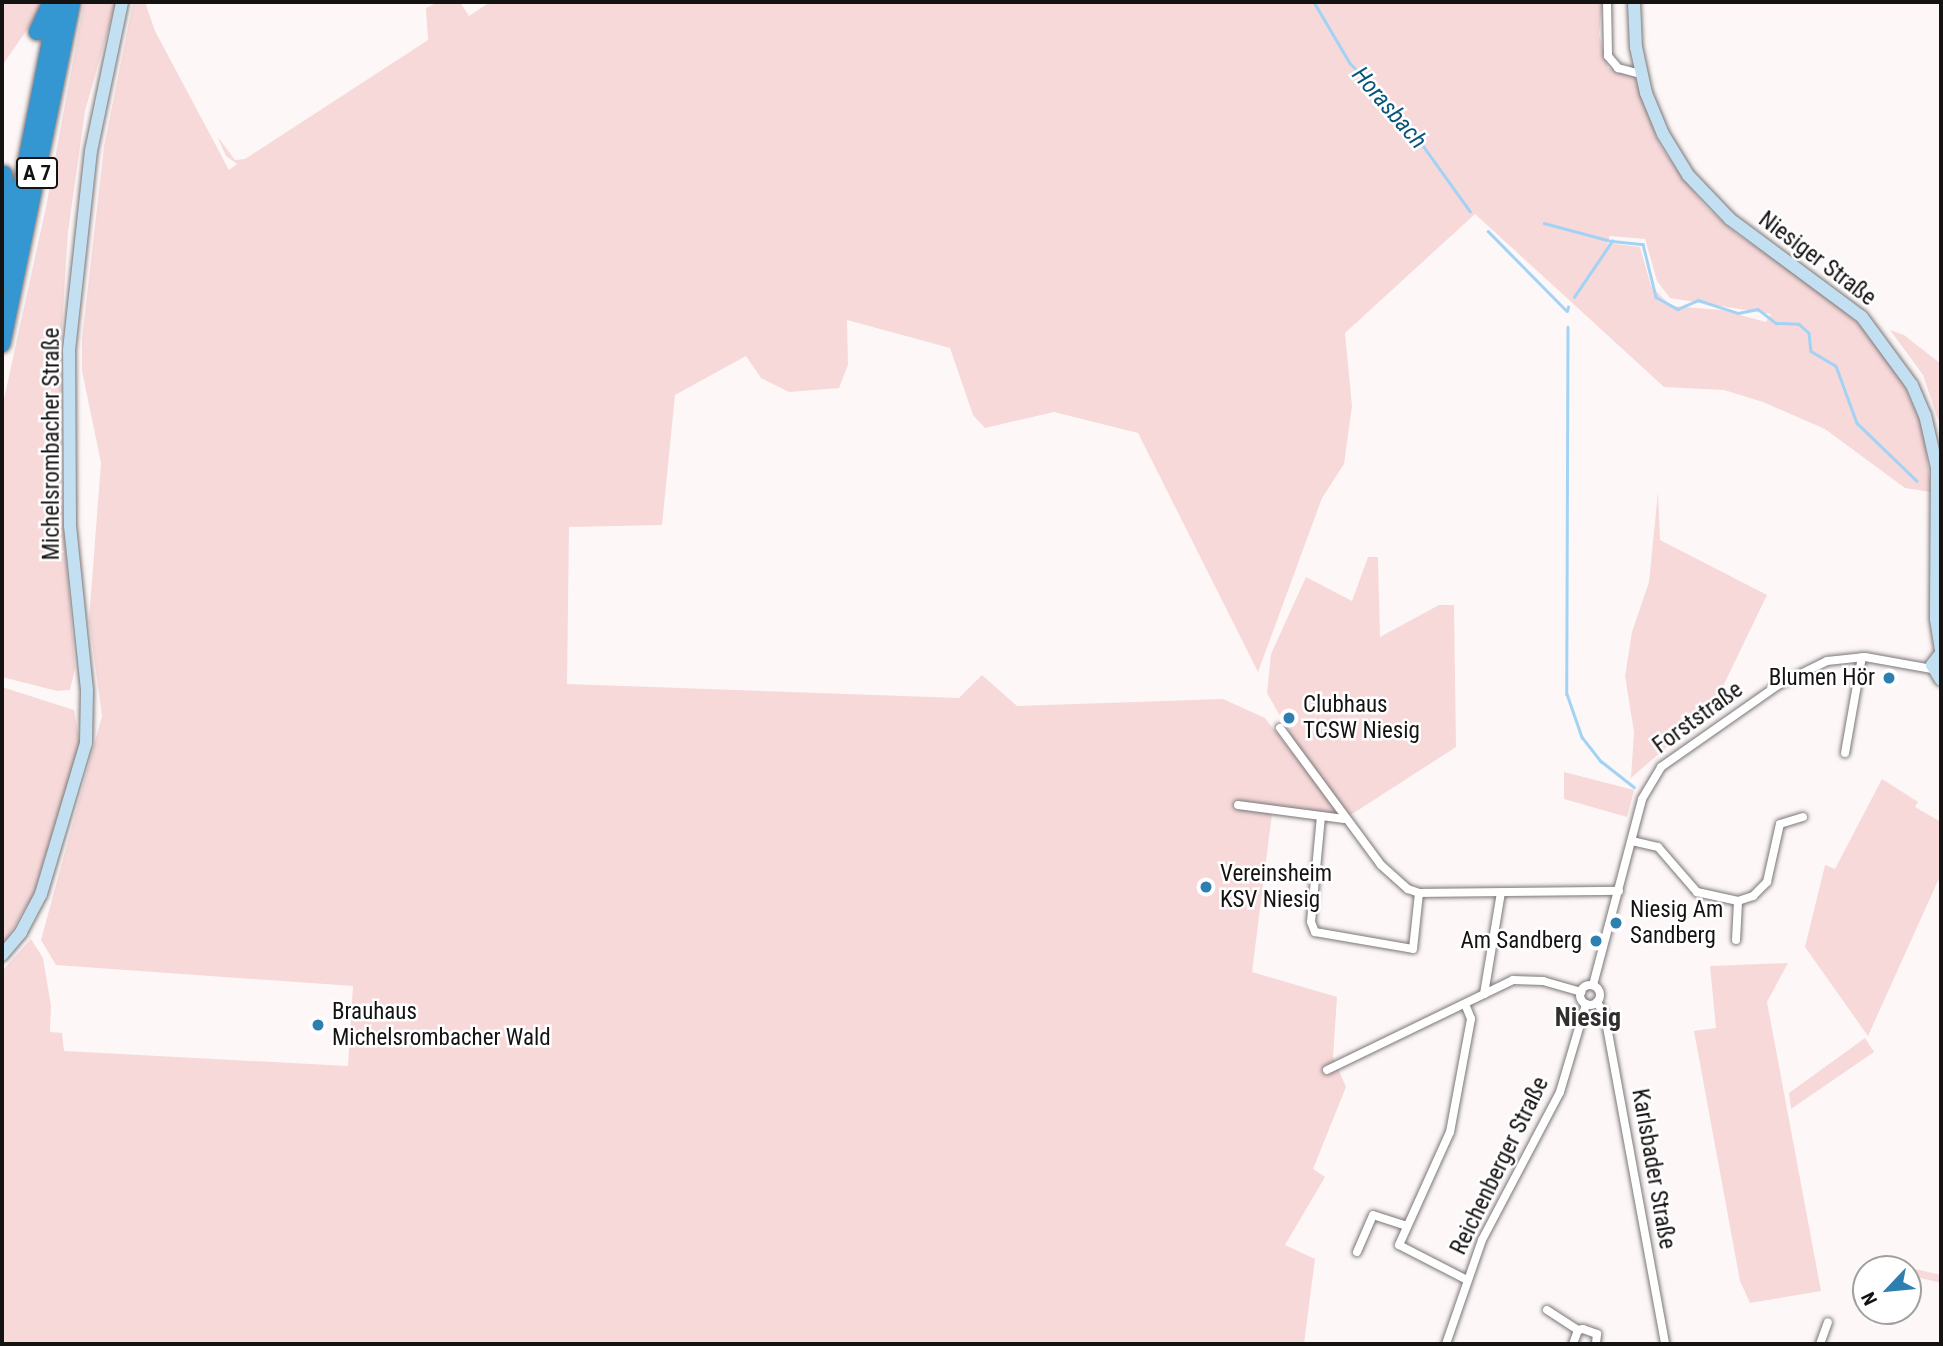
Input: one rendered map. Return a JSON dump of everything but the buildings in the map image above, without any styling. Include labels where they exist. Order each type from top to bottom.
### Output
[{"type":"highway","points":[[37,32],[51,2]]},
{"type":"highway","name":"A 7","points":[[2,282],[58,2]]},
{"type":"highway","name":"A 7","points":[[2,344],[72,2]]},
{"type":"highway","points":[[4,174],[10,243]]},
{"type":"main road","name":"Michelsrombacher Straße","points":[[2,956],[21,932],[41,894],[86,743],[87,690],[70,526],[69,360],[91,150],[122,2]]},
{"type":"main road","name":"Niesiger Straße","points":[[1634,2],[1641,74],[1663,134],[1700,190],[1751,236],[1848,305],[1905,371],[1925,415],[1937,468],[1936,619],[1941,651],[1933,661],[1937,674]]},
{"type":"street","points":[[1607,2],[1608,56],[1618,68],[1641,74]]},
{"type":"street","points":[[1845,752],[1862,657]]},
{"type":"street","name":"Forststraße","points":[[1593,985],[1645,791],[1674,756],[1796,674],[1839,658],[1862,657],[1937,674]]},
{"type":"street","points":[[1280,728],[1344,819],[1389,874],[1419,893],[1619,891]]},
{"type":"street","points":[[1238,804],[1344,819]]},
{"type":"street","points":[[1321,816],[1311,922],[1315,932],[1413,949],[1419,893]]},
{"type":"street","points":[[1632,841],[1658,847],[1697,892],[1738,901],[1753,895],[1766,882],[1780,824],[1803,817]]},
{"type":"street","points":[[1484,994],[1501,892]]},
{"type":"street","points":[[1736,940],[1738,901]]},
{"type":"street","points":[[1327,1070],[1484,994],[1523,979],[1581,992],[1593,985]]},
{"type":"street","name":"Karlsbader Straße","points":[[1593,985],[1600,994],[1597,1002],[1605,1016],[1665,1344]]},
{"type":"street","points":[[1581,992],[1586,1004],[1597,1002]]},
{"type":"street","points":[[1465,1004],[1471,1019],[1454,1115],[1399,1245],[1467,1280]]},
{"type":"street","name":"Reichenberger Straße","points":[[1446,1344],[1482,1240],[1560,1092],[1586,1004]]},
{"type":"street","points":[[1357,1252],[1373,1216],[1408,1227]]},
{"type":"street","points":[[1547,1310],[1578,1330],[1597,1334],[1596,1344]]},
{"type":"street","points":[[1819,1344],[1828,1322]]},
{"type":"street","points":[[1573,1344],[1578,1330]]},
{"type":"shaded area","points":[[2,2],[46,2],[2,66]]},
{"type":"shaded area","points":[[84,2],[116,2],[85,111],[68,232],[60,357],[59,465],[75,668],[70,690],[57,691],[2,677],[2,408],[46,207]]},
{"type":"shaded area","points":[[133,2],[145,2],[155,31],[229,170],[237,164],[226,156],[217,136],[235,160],[245,159],[428,40],[426,8],[438,2],[460,2],[469,16],[490,2],[1602,2],[1599,35],[1608,68],[1635,78],[1659,144],[1683,179],[1706,207],[1739,236],[1820,289],[1868,333],[1899,374],[1923,428],[1931,492],[1905,488],[1825,429],[1763,402],[1724,390],[1664,387],[1475,214],[1345,333],[1352,406],[1344,464],[1322,498],[1258,672],[1138,433],[1054,412],[985,428],[973,415],[950,348],[847,320],[848,365],[839,388],[789,392],[761,378],[746,356],[675,395],[662,525],[569,527],[567,684],[959,698],[982,675],[1017,706],[1223,699],[1265,718],[1334,807],[1337,822],[1272,814],[1252,972],[1337,997],[1333,1057],[1346,1087],[1313,1169],[1325,1177],[1285,1245],[1315,1259],[1304,1344],[2,1344],[2,971],[31,939],[43,958],[51,1006],[50,1032],[62,1033],[64,1051],[348,1066],[353,986],[56,965],[41,940],[102,716],[89,620],[101,463],[82,371],[82,339],[104,147]],"holes":[[[1610,236],[1645,239],[1657,281],[1670,298],[1771,314],[1766,322],[1722,310],[1671,306],[1651,286],[1640,247],[1607,243]]]},
{"type":"shaded area","points":[[1890,330],[1904,335],[1941,364],[1941,428],[1923,375]]},
{"type":"shaded area","points":[[1658,492],[1660,540],[1767,595],[1713,707],[1631,778],[1634,732],[1625,676],[1632,632],[1649,582]]},
{"type":"shaded area","points":[[1368,557],[1378,557],[1380,637],[1439,605],[1454,605],[1456,747],[1349,816],[1318,772],[1308,765],[1267,693],[1271,654],[1306,577],[1352,601]]},
{"type":"shaded area","points":[[2,687],[74,710],[80,743],[33,896],[2,946]]},
{"type":"shaded area","points":[[1564,772],[1634,790],[1627,817],[1564,799]]},
{"type":"shaded area","points":[[1882,779],[1918,802],[1915,807],[1941,822],[1941,874],[1868,1036],[1805,947],[1825,865],[1835,869]]},
{"type":"shaded area","points":[[1788,963],[1767,1002],[1821,1291],[1750,1303],[1740,1281],[1694,1031],[1716,1028],[1710,966]]},
{"type":"shaded area","points":[[1865,1038],[1874,1052],[1791,1109],[1789,1093]]},
{"type":"shaded area","points":[[1922,1271],[1941,1275],[1941,1283],[1922,1278]]},
{"type":"waterway","name":"Horasbach","points":[[1314,2],[1350,63],[1406,122],[1470,211]]},
{"type":"waterway","points":[[1544,223],[1611,241]]},
{"type":"waterway","name":"Horasbach","points":[[1488,231],[1567,311],[1568,307]]},
{"type":"waterway","name":"Horasbach","points":[[1574,297],[1612,241],[1643,244],[1656,297],[1678,309],[1698,300],[1738,313],[1758,309],[1776,323],[1799,324],[1809,333],[1811,351],[1836,366],[1857,423],[1917,481]]},
{"type":"waterway","points":[[1568,327],[1567,694],[1582,737],[1601,761],[1634,787]]},
{"type":"place","name":"Blumen Hör","points":[[1889,678]]},
{"type":"place","name":"Clubhaus TCSW Niesig","points":[[1289,718]]},
{"type":"place","name":"Vereinsheim KSV Niesig","points":[[1206,887]]},
{"type":"place","name":"Niesig Am Sandberg","points":[[1616,923]]},
{"type":"place","name":"Am Sandberg","points":[[1596,941]]},
{"type":"place","name":"Brauhaus Michelsrombacher Wald","points":[[318,1025]]},
{"type":"district","name":"Niesig","points":[[1588,1018]]}]
